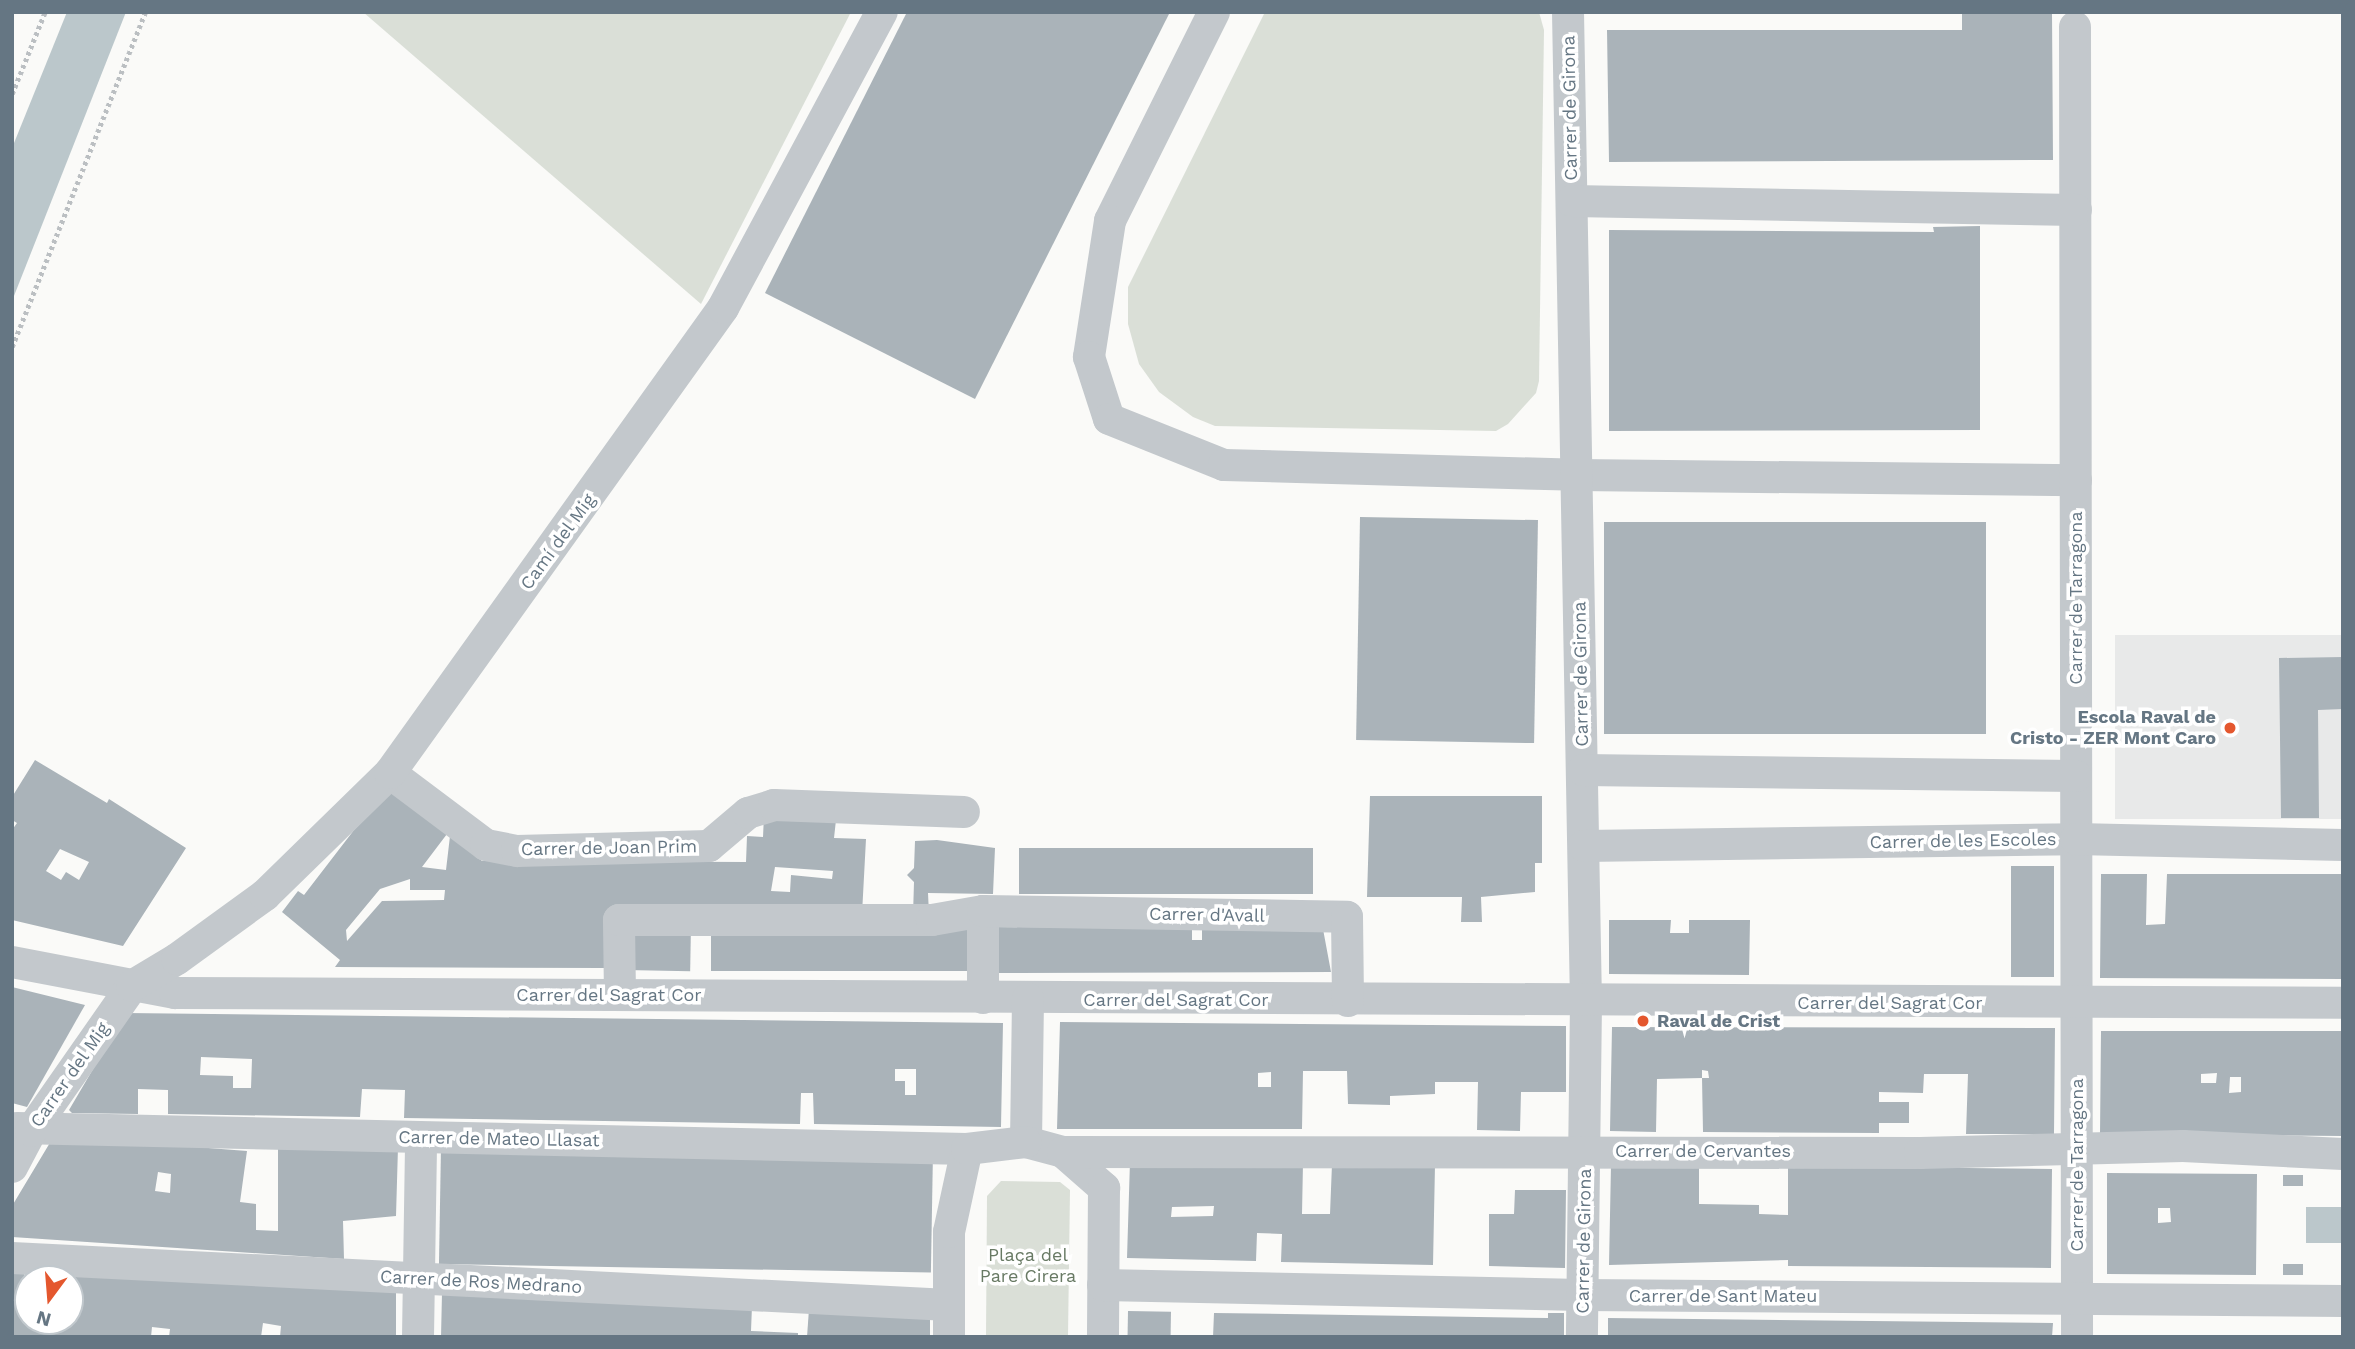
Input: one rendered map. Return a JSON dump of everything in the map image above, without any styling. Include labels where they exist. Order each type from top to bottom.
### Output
[{"type":"street","name":"Camí del Mig","points":[[132,986],[177,959],[265,895],[390,773],[723,308],[882,12]]},
{"type":"street","points":[[1214,12],[1110,221],[1089,357],[1109,419],[1224,465],[1577,475],[2076,480]]},
{"type":"street","name":"Carrer de Girona","points":[[1568,12],[1586,1002],[1582,1337]]},
{"type":"street","name":"Carrer de Tarragona","points":[[2075,27],[2077,1337]]},
{"type":"street","points":[[1572,201],[2076,210]]},
{"type":"street","points":[[1583,770],[2077,776]]},
{"type":"street","name":"Carrer de Joan Prim","points":[[390,773],[486,845],[517,851],[709,846],[748,813],[774,805],[964,812]]},
{"type":"street","name":"Carrer de les Escoles","points":[[1584,846],[2076,839],[2343,845]]},
{"type":"street","points":[[983,998],[984,911]]},
{"type":"street","name":"Carrer d'Avall","points":[[620,995],[620,920],[932,920],[984,911],[1348,917],[1348,1001]]},
{"type":"street","name":"Carrer del Sagrat Cor","points":[[12,962],[175,993],[1348,1001],[2343,1003]]},
{"type":"street","name":"Carrer del Mig","points":[[12,1167],[22,1129],[132,986]]},
{"type":"street","points":[[1026,1142],[1028,999]]},
{"type":"street","name":"Carrer de Mateo Llasat","points":[[22,1129],[967,1149]]},
{"type":"street","points":[[418,1337],[421,1138]]},
{"type":"street","points":[[949,1337],[949,1232],[967,1149],[1026,1142],[1063,1152],[1104,1188],[1103,1337]]},
{"type":"street","name":"Carrer de Cervantes","points":[[1063,1152],[1920,1153],[2183,1146],[2343,1154]]},
{"type":"street","name":"Carrer de Ros Medrano","points":[[12,1258],[949,1305]]},
{"type":"street","name":"Carrer de Sant Mateu","points":[[1103,1285],[1582,1295],[2343,1300]]},
{"type":"path","points":[[12,94],[45,12]]},
{"type":"path","points":[[12,347],[145,12]]},
{"type":"shaded area","points":[[67,12],[126,12],[12,301],[12,148]]},
{"type":"shaded area","name":"Escola Raval de Cristo - ZER Mont Caro","points":[[2115,635],[2343,635],[2343,819],[2115,819]]},
{"type":"shaded area","points":[[2306,1207],[2343,1207],[2343,1243],[2306,1243]]},
{"type":"green space","points":[[363,12],[851,12],[701,304]]},
{"type":"green space","points":[[1265,12],[1539,12],[1544,30],[1539,381],[1536,393],[1508,424],[1496,431],[1215,426],[1193,417],[1159,392],[1139,364],[1128,324],[1128,287]]},
{"type":"green space","name":"Plaça del Pare Cirera","points":[[1001,1181],[1060,1182],[1070,1190],[1068,1337],[986,1337],[987,1196]]},
{"type":"building","points":[[907,12],[1170,12],[975,399],[765,293]]},
{"type":"building","points":[[1962,12],[2052,12],[2053,160],[1609,162],[1607,30],[1962,30]]},
{"type":"building","points":[[1980,226],[1980,430],[1609,431],[1609,230],[1934,232],[1933,227]]},
{"type":"building","points":[[1360,517],[1538,520],[1534,743],[1356,740]]},
{"type":"building","points":[[1604,522],[1986,522],[1986,734],[1604,734]]},
{"type":"building","points":[[2343,657],[2343,709],[2318,710],[2319,818],[2281,818],[2279,658]]},
{"type":"building","points":[[35,760],[107,803],[109,799],[186,848],[123,946],[12,920],[12,830],[17,823],[12,820],[12,797]],"holes":[[[60,849],[89,862],[79,880],[66,872],[61,880],[46,871]]]},
{"type":"building","points":[[392,790],[447,834],[422,867],[446,870],[450,836],[482,861],[746,862],[747,836],[763,837],[764,815],[836,820],[834,838],[866,839],[862,914],[613,913],[605,968],[335,967],[340,960],[282,912],[298,891],[304,895],[354,830]],"holes":[[[775,867],[833,871],[832,879],[791,875],[790,892],[771,891]],[[410,879],[410,890],[445,890],[444,900],[382,901],[347,941],[346,930],[380,889]]]},
{"type":"building","points":[[1370,796],[1542,796],[1542,863],[1535,863],[1535,892],[1481,897],[1482,922],[1461,922],[1462,897],[1367,897]]},
{"type":"building","points":[[937,840],[995,848],[993,894],[928,893],[929,914],[913,915],[914,882],[907,875],[914,868],[915,841]]},
{"type":"building","points":[[1019,848],[1313,848],[1313,894],[1019,894]]},
{"type":"building","points":[[2011,866],[2054,866],[2054,977],[2011,977]]},
{"type":"building","points":[[2101,874],[2147,874],[2146,925],[2165,924],[2167,874],[2343,874],[2343,979],[2100,978]]},
{"type":"building","points":[[1609,920],[1671,920],[1670,933],[1689,933],[1689,920],[1750,920],[1749,975],[1609,974]]},
{"type":"building","points":[[626,923],[691,924],[690,971],[625,970]]},
{"type":"building","points":[[711,924],[978,924],[978,971],[711,971]]},
{"type":"building","points":[[992,927],[1192,928],[1192,940],[1202,940],[1202,928],[1323,929],[1331,972],[993,973]]},
{"type":"building","points":[[12,987],[85,1005],[27,1107],[12,1103]]},
{"type":"building","points":[[126,1013],[1003,1023],[1001,1127],[814,1124],[813,1093],[801,1093],[800,1124],[404,1118],[405,1090],[362,1089],[360,1117],[168,1114],[168,1090],[138,1089],[138,1114],[72,1113],[69,1110]],"holes":[[[201,1057],[252,1059],[251,1088],[233,1088],[233,1076],[200,1075]],[[895,1069],[916,1069],[916,1095],[905,1095],[905,1081],[895,1081]]]},
{"type":"building","points":[[1060,1022],[1566,1026],[1566,1092],[1521,1092],[1520,1131],[1477,1130],[1478,1082],[1435,1082],[1435,1094],[1390,1096],[1390,1105],[1348,1104],[1347,1071],[1303,1071],[1302,1129],[1057,1129]],"holes":[[[1271,1072],[1271,1087],[1258,1087],[1258,1073]]]},
{"type":"building","points":[[1612,1027],[2055,1028],[2054,1134],[1966,1134],[1968,1074],[1924,1074],[1923,1093],[1879,1092],[1879,1102],[1909,1102],[1909,1123],[1879,1123],[1879,1133],[1703,1132],[1702,1078],[1657,1079],[1656,1132],[1610,1131]],"holes":[[[1702,1070],[1708,1071],[1709,1078],[1702,1078]]]},
{"type":"building","points":[[2101,1031],[2343,1031],[2343,1136],[2100,1134]],"holes":[[[2217,1073],[2216,1083],[2201,1083],[2201,1074]],[[2230,1077],[2241,1077],[2241,1092],[2229,1093]]]},
{"type":"building","points":[[54,1136],[247,1151],[240,1202],[256,1204],[256,1230],[278,1231],[278,1147],[398,1147],[396,1216],[343,1221],[344,1259],[12,1237],[12,1206]],"holes":[[[158,1172],[171,1174],[170,1193],[155,1191]]]},
{"type":"building","points":[[441,1147],[933,1156],[931,1273],[439,1264]]},
{"type":"building","points":[[1130,1161],[1303,1163],[1302,1214],[1330,1214],[1332,1164],[1435,1165],[1433,1265],[1281,1262],[1282,1234],[1257,1233],[1256,1261],[1127,1258]],"holes":[[[1214,1206],[1213,1216],[1171,1217],[1172,1207]]]},
{"type":"building","points":[[1611,1165],[1699,1166],[1699,1204],[1759,1205],[1759,1214],[1788,1215],[1788,1166],[2052,1169],[2051,1268],[1788,1266],[1788,1260],[1609,1265]]},
{"type":"building","points":[[2107,1173],[2257,1174],[2256,1275],[2107,1274]],"holes":[[[2158,1208],[2170,1208],[2171,1222],[2158,1223]]]},
{"type":"building","points":[[2283,1175],[2303,1175],[2303,1186],[2283,1186]]},
{"type":"building","points":[[1515,1190],[1566,1190],[1565,1268],[1489,1266],[1489,1214],[1514,1214]]},
{"type":"building","points":[[2283,1264],[2303,1264],[2303,1275],[2283,1275]]},
{"type":"building","points":[[12,1266],[14,1335],[84,1335],[84,1271],[396,1292],[396,1337],[280,1337],[281,1326],[263,1323],[261,1337],[169,1337],[170,1329],[152,1327],[151,1337],[12,1337]]},
{"type":"building","points":[[442,1293],[752,1306],[751,1331],[798,1333],[798,1337],[441,1337]]},
{"type":"building","points":[[809,1309],[930,1314],[930,1337],[807,1337]]},
{"type":"building","points":[[1128,1311],[1171,1312],[1171,1337],[1128,1337]]},
{"type":"building","points":[[1214,1313],[1548,1318],[1548,1313],[1564,1313],[1564,1337],[1213,1337]]},
{"type":"building","points":[[1608,1318],[2053,1323],[2052,1337],[1608,1337]]},
{"type":"place","name":"Escola Raval de Cristo - ZER Mont Caro","points":[[2230,728]]},
{"type":"place","name":"Raval de Crist","points":[[1643,1021]]}]
